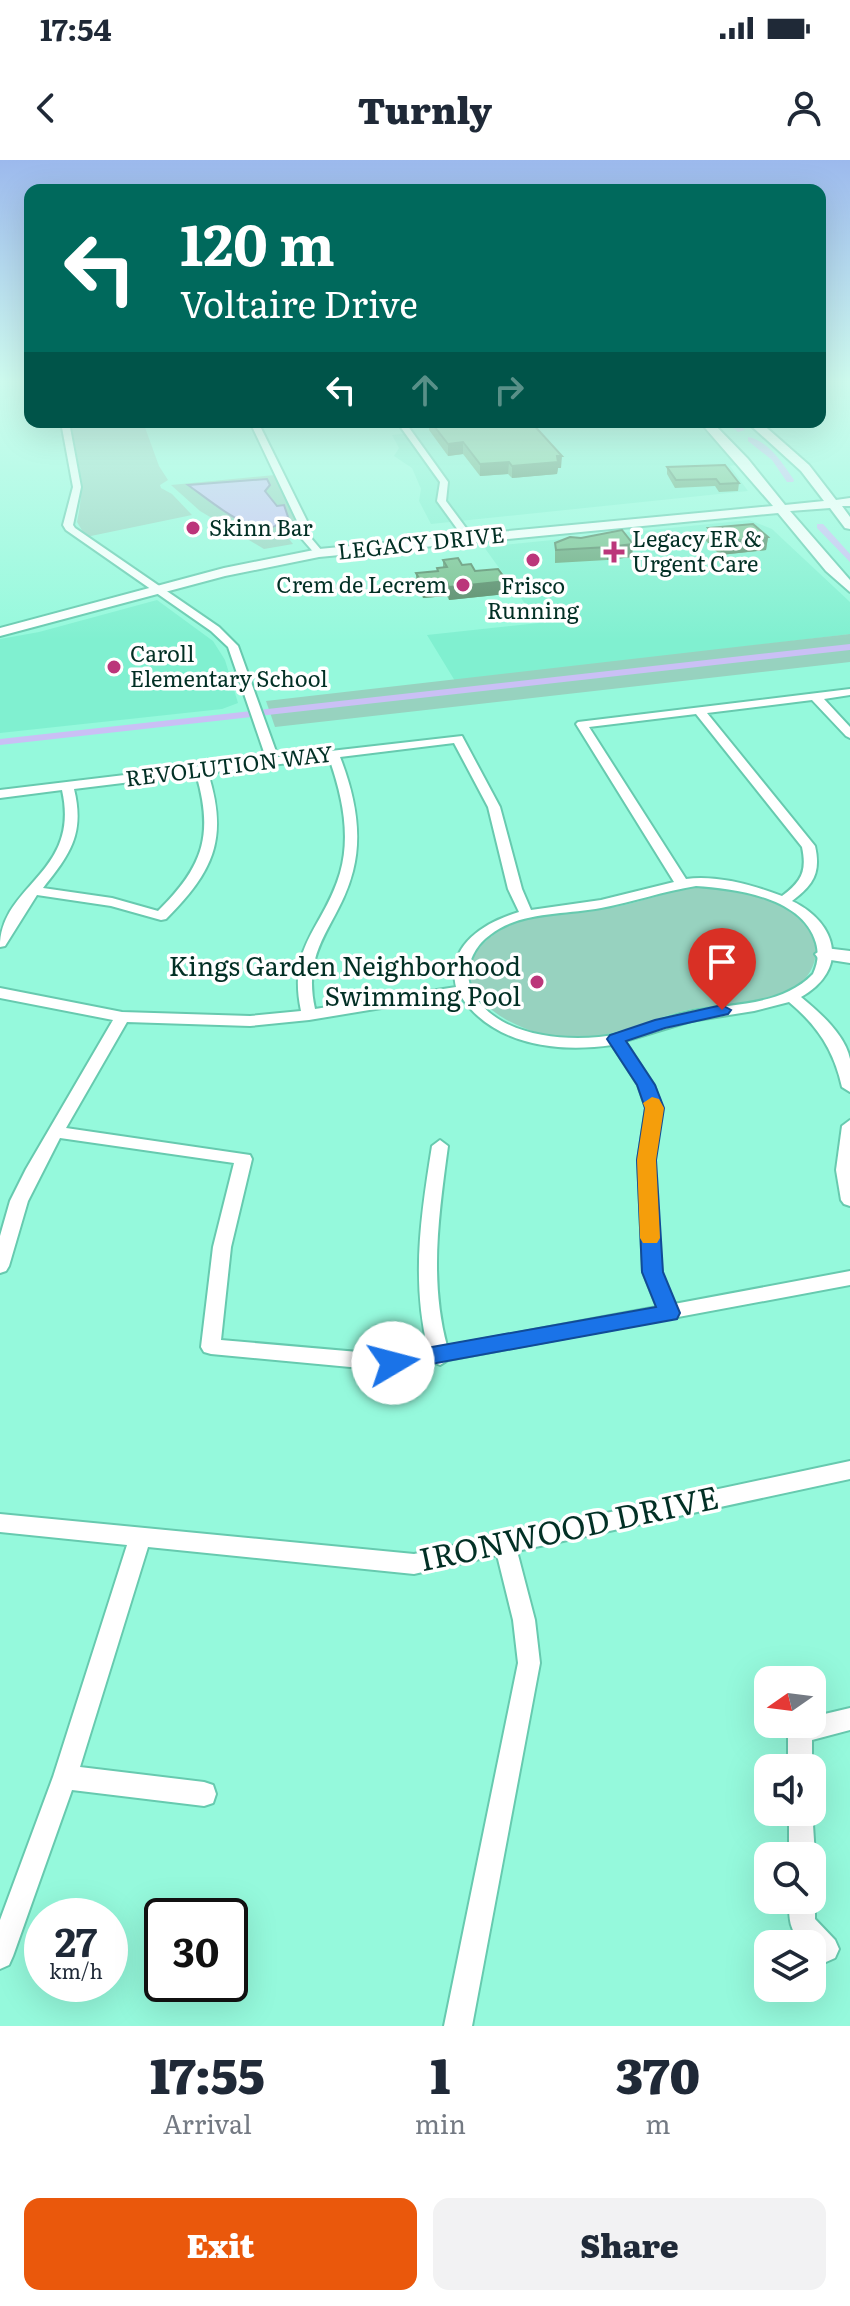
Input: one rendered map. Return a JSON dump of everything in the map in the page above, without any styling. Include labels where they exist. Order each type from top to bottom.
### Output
[{"type":"main road","points":[[752,467],[810,549],[850,588]]},
{"type":"main road","points":[[757,467],[768,480],[830,517],[850,534]]},
{"type":"main road","points":[[804,467],[850,525]]},
{"type":"main road","name":"LEGACY DRIVE","points":[[830,499],[850,493]]},
{"type":"main road","name":"LEGACY DRIVE","points":[[0,619],[310,549],[776,504],[796,497],[850,502]]},
{"type":"main road","name":"LEGACY DRIVE","points":[[616,519],[706,506],[776,504]]},
{"type":"main road","name":"LEGACY DRIVE","points":[[0,632],[152,585]]},
{"type":"main road","points":[[825,954],[850,957]]},
{"type":"street","points":[[73,467],[77,487],[68,525],[71,530],[215,629],[233,646],[273,760]]},
{"type":"street","points":[[276,467],[303,523],[301,532],[310,549]]},
{"type":"street","points":[[433,467],[444,482],[441,501],[464,533]]},
{"type":"street","points":[[682,884],[582,724],[850,692]]},
{"type":"street","points":[[815,696],[850,734]]},
{"type":"street","points":[[699,710],[808,846],[813,865],[810,880],[782,902]]},
{"type":"street","name":"REVOLUTION WAY","points":[[0,794],[458,739],[494,807],[507,850],[510,879],[527,915]]},
{"type":"street","points":[[309,1015],[301,975],[307,952],[342,888],[351,850],[349,801],[333,753]]},
{"type":"street","points":[[34,891],[112,902],[161,916],[195,879],[209,851],[213,825],[212,799],[201,769]]},
{"type":"street","points":[[0,943],[70,843],[74,822],[67,785]]},
{"type":"street","points":[[682,884],[749,888],[782,902],[809,920],[824,943],[825,954],[821,975],[778,1002],[689,1017],[616,1039],[565,1042],[527,1036],[495,1021],[479,1010],[464,990],[460,971],[471,943],[497,925],[527,915],[605,904],[682,884]]},
{"type":"street","points":[[0,993],[122,1017],[250,1021],[309,1015],[464,990]]},
{"type":"street","points":[[791,996],[821,1020],[838,1044],[850,1087]]},
{"type":"street","points":[[0,1266],[19,1201],[122,1017]]},
{"type":"street","points":[[616,1039],[646,1085],[654,1108],[646,1160],[652,1272],[669,1313]]},
{"type":"street","points":[[850,1126],[844,1170],[850,1200]]},
{"type":"street","points":[[55,1132],[244,1159],[222,1247],[211,1347],[393,1363],[440,1357],[850,1278]]},
{"type":"street","points":[[440,1146],[429,1220],[426,1280],[428,1318],[440,1357]]},
{"type":"street","name":"IRONWOOD DRIVE","points":[[0,1523],[414,1564],[850,1470]]},
{"type":"street","points":[[0,1956],[65,1777],[140,1537]]},
{"type":"street","points":[[458,2026],[529,1663],[524,1620],[505,1545]]},
{"type":"street","points":[[800,1754],[800,1731],[850,1719]]},
{"type":"street","points":[[65,1777],[204,1794]]},
{"type":"shaded area","points":[[79,467],[160,467],[168,480],[160,485],[161,488],[172,494],[192,515],[86,537],[77,522],[81,495]]},
{"type":"shaded area","points":[[731,467],[748,491],[431,524],[419,501],[421,489],[412,468]]},
{"type":"shaded area","points":[[275,475],[298,523],[285,534],[293,544],[264,549],[200,511],[171,485]]},
{"type":"shaded area","points":[[267,479],[270,485],[265,491],[277,506],[284,505],[289,520],[267,528],[242,522],[188,485]]},
{"type":"shaded area","points":[[749,520],[772,529],[850,602],[850,634],[455,681],[427,635],[539,623],[484,547]]},
{"type":"shaded area","name":"Caroll Elementary School","points":[[157,600],[213,641],[225,660],[238,703],[222,709],[0,733],[0,639],[39,632]]},
{"type":"shaded area","points":[[850,634],[850,662],[275,727],[266,701]]},
{"type":"shaded area","points":[[695,887],[723,888],[752,894],[791,913],[806,926],[815,944],[815,959],[808,975],[795,987],[778,995],[683,1011],[611,1033],[581,1038],[544,1035],[522,1027],[501,1017],[484,1003],[472,987],[469,970],[476,952],[496,933],[509,926],[539,917],[619,906]]},
{"type":"building","points":[[667,467],[727,467],[739,483],[720,484],[716,479],[676,480]]},
{"type":"building","points":[[753,524],[768,537],[722,542],[708,528]]},
{"type":"building","points":[[622,530],[633,544],[556,550],[555,543],[570,537],[581,538]]},
{"type":"building","points":[[458,558],[462,565],[471,564],[475,571],[498,569],[507,581],[449,587],[447,582],[423,585],[416,573],[438,571],[437,568],[447,567],[443,560]]},
{"type":"waterway","points":[[781,467],[790,480]]},
{"type":"waterway","points":[[820,526],[850,559]]},
{"type":"waterway","points":[[0,742],[850,647]]},
{"type":"slow traffic","points":[[650,1238],[646,1160],[654,1108],[652,1103]]},
{"type":"place","name":"Skinn Bar","points":[[193,528]]},
{"type":"place","name":"Legacy ER & Urgent Care","points":[[614,552]]},
{"type":"place","name":"Frisco Running","points":[[533,560]]},
{"type":"place","name":"Crem de Lecrem","points":[[463,585]]},
{"type":"place","name":"Caroll Elementary School","points":[[114,667]]},
{"type":"place","name":"Kings Garden Neighborhood Swimming Pool","points":[[537,982]]},
{"type":"route","points":[[393,1363],[440,1357],[669,1313],[652,1272],[646,1160],[654,1108],[646,1085],[616,1039],[661,1024],[722,1010]]}]
